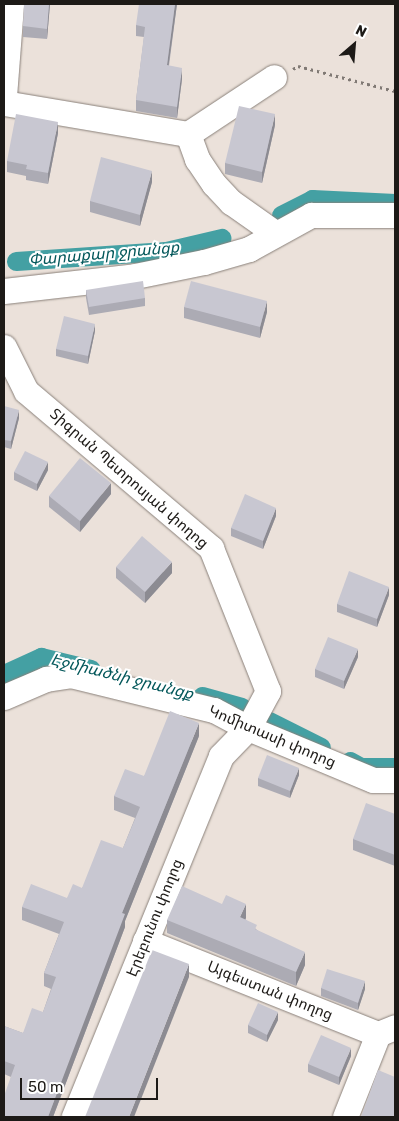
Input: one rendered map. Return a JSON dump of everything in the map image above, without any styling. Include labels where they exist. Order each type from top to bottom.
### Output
[{"type":"street","points":[[4,96],[11,4]]},
{"type":"street","points":[[4,103],[188,134],[274,76]]},
{"type":"street","points":[[188,134],[197,159],[214,184],[231,202],[275,233]]},
{"type":"street","points":[[4,291],[135,276],[195,264],[249,249],[275,233],[311,216],[395,215]]},
{"type":"street","name":"Տիգրան Պետրոսյան փողոց","points":[[4,347],[26,391],[211,548],[268,691],[248,728]]},
{"type":"street","name":"Կոմիտասի փողոց","points":[[4,697],[46,679],[71,675],[214,710],[248,728],[373,780],[395,780]]},
{"type":"street","name":"Էրեբունու փողոց","points":[[74,1117],[221,756],[248,728]]},
{"type":"street","name":"Այգեստան փողոց","points":[[145,941],[387,1031]]},
{"type":"street","points":[[345,1117],[387,1031]]},
{"type":"path","points":[[274,76],[298,66],[395,90]]},
{"type":"building","points":[[24,4],[49,4],[47,29],[23,26]]},
{"type":"building","points":[[139,4],[175,4],[167,65],[182,68],[177,107],[136,100],[145,27],[136,25]]},
{"type":"building","points":[[239,106],[275,114],[262,172],[225,163]]},
{"type":"building","points":[[16,114],[58,122],[48,173],[26,169],[27,165],[7,161]]},
{"type":"building","points":[[101,157],[152,171],[140,215],[90,201]]},
{"type":"building","points":[[143,281],[145,298],[89,307],[86,290]]},
{"type":"building","points":[[191,281],[267,301],[260,327],[184,307]]},
{"type":"building","points":[[64,316],[95,324],[88,356],[56,349]]},
{"type":"building","points":[[4,406],[19,410],[11,441],[4,440]]},
{"type":"building","points":[[25,451],[48,462],[37,484],[14,472]]},
{"type":"building","points":[[80,458],[111,483],[80,521],[49,496]]},
{"type":"building","points":[[245,494],[276,508],[263,541],[231,528]]},
{"type":"building","points":[[142,536],[172,562],[145,592],[116,567]]},
{"type":"building","points":[[349,571],[389,587],[377,619],[337,604]]},
{"type":"building","points":[[328,637],[358,649],[344,681],[315,669]]},
{"type":"building","points":[[170,711],[199,723],[122,913],[125,914],[48,1117],[4,1117],[4,1096],[15,1065],[4,1061],[4,1026],[23,1033],[32,1008],[43,1012],[56,977],[44,973],[64,922],[22,907],[31,884],[67,898],[73,884],[82,888],[101,840],[123,848],[140,807],[114,796],[125,769],[144,776]]},
{"type":"building","points":[[267,755],[299,768],[290,791],[258,778]]},
{"type":"building","points":[[366,803],[395,814],[395,855],[353,839]]},
{"type":"building","points":[[182,886],[222,904],[226,895],[246,904],[240,917],[257,925],[255,929],[305,952],[296,972],[167,920]]},
{"type":"building","points":[[152,950],[189,964],[129,1117],[85,1117]]},
{"type":"building","points":[[327,969],[365,981],[358,1003],[321,988]]},
{"type":"building","points":[[258,1003],[278,1012],[267,1035],[248,1025]]},
{"type":"building","points":[[321,1035],[351,1048],[339,1077],[308,1064]]},
{"type":"building","points":[[378,1070],[395,1077],[395,1117],[361,1117]]},
{"type":"waterway","name":"Փարաքար ջրանցք","points":[[281,215],[312,199],[395,203]]},
{"type":"waterway","name":"Փարաքար ջրանցք","points":[[16,261],[166,251],[221,238]]},
{"type":"waterway","name":"Էջմիածնի ջրանցք","points":[[4,674],[41,657],[91,669]]},
{"type":"waterway","name":"Էջմիածնի ջրանցք","points":[[202,696],[242,707]]},
{"type":"waterway","name":"Էջմիածնի ջրանցք","points":[[269,721],[321,747]]},
{"type":"waterway","name":"Էջմիածնի ջրանցք","points":[[350,761],[361,767],[395,767]]}]
